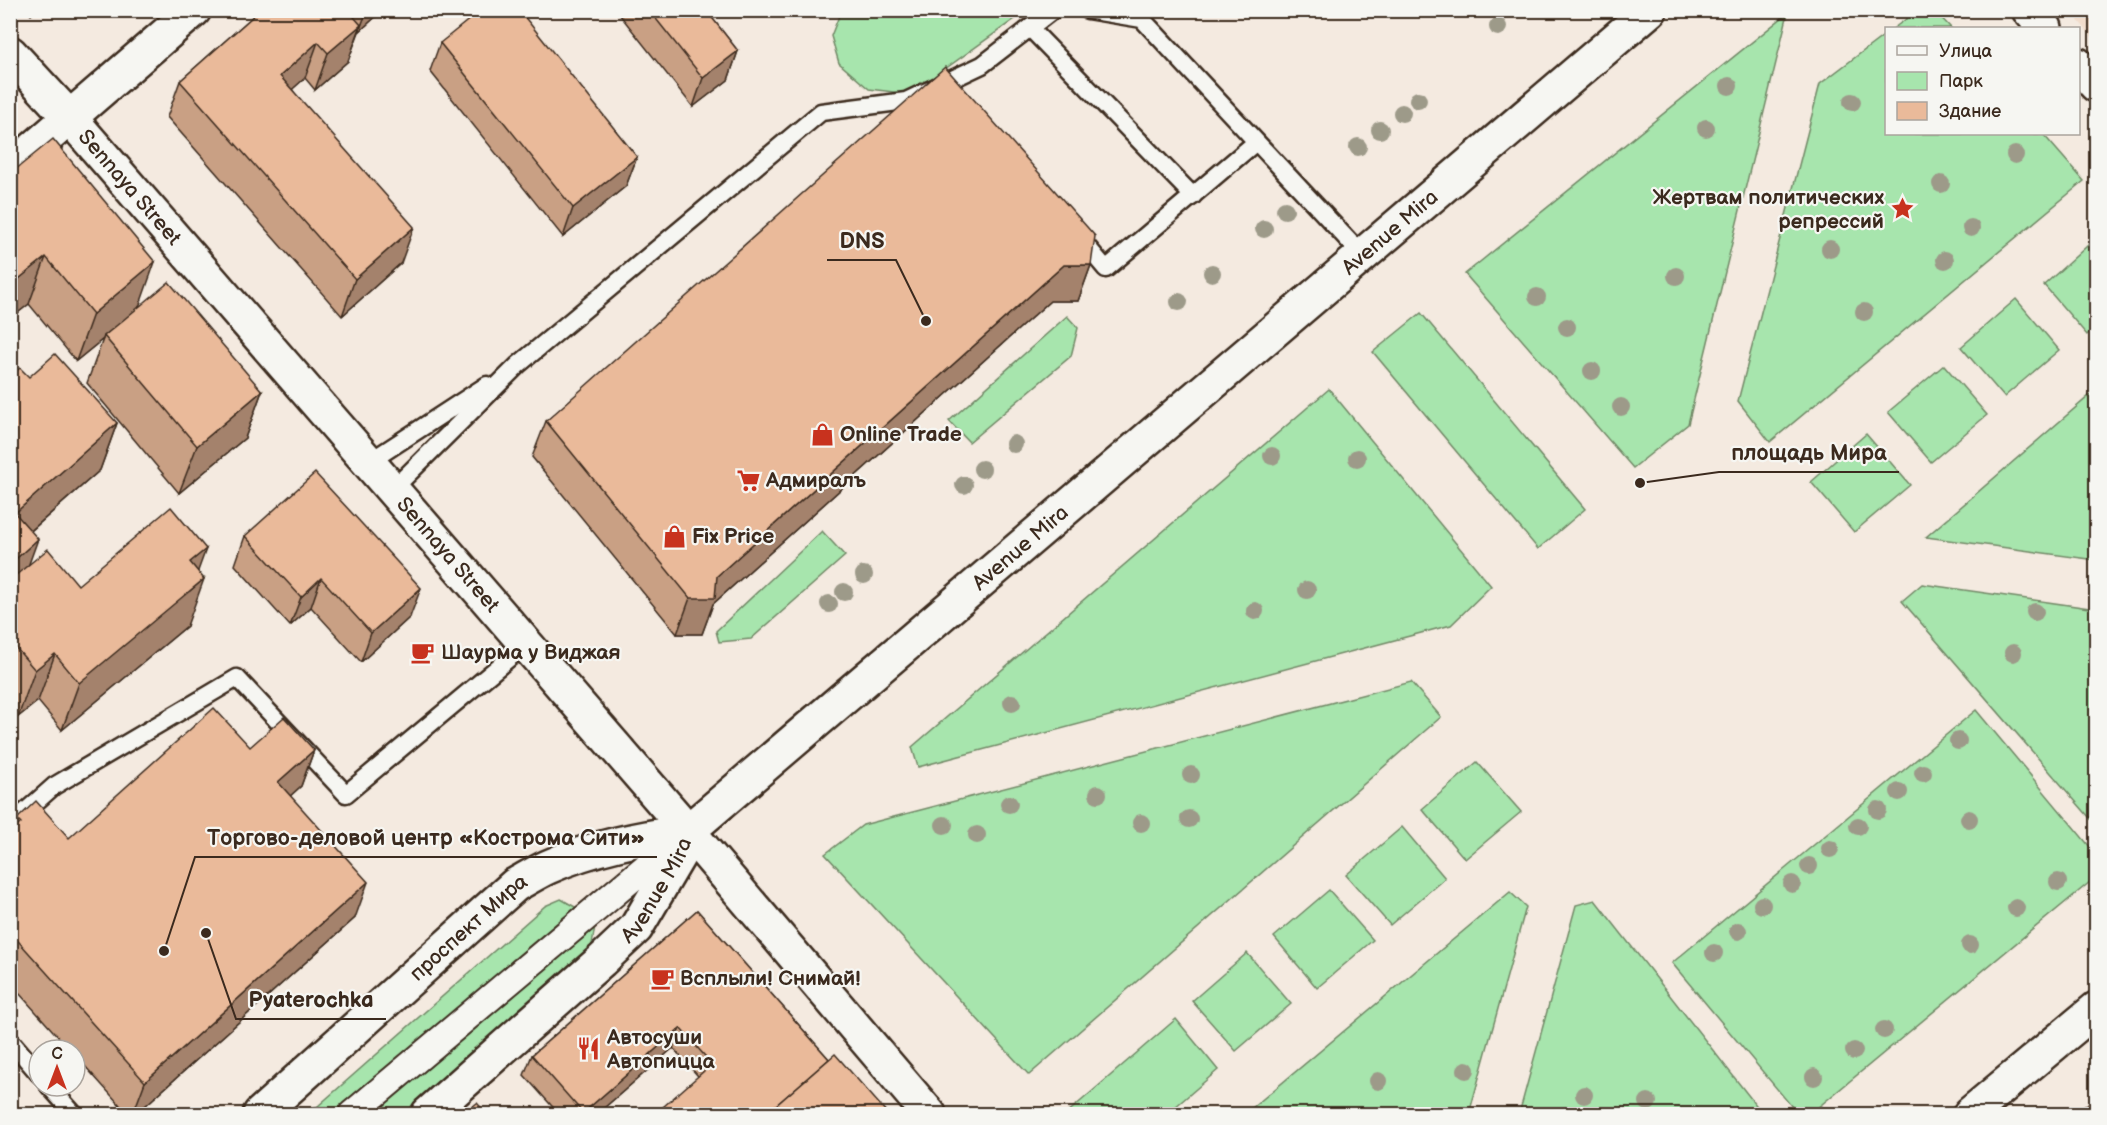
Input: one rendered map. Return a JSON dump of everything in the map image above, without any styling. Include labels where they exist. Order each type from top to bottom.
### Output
[{"type":"main road","points":[[10,169],[194,10]]},
{"type":"main road","name":"Avenue Mira","points":[[428,1114],[636,928],[679,855],[688,831],[1650,10]]},
{"type":"main road","points":[[2029,10],[2044,27]]},
{"type":"main road","name":"Sennaya Street","points":[[10,53],[70,118],[369,462],[929,1114]]},
{"type":"main road","points":[[2080,66],[2097,85]]},
{"type":"main road","name":"проспект Мира","points":[[260,1114],[515,885],[548,867],[594,851],[643,838],[688,831]]},
{"type":"main road","points":[[1970,1114],[2097,1009]]},
{"type":"street","points":[[352,1114],[688,831]]},
{"type":"lane","points":[[392,490],[518,365],[822,112],[906,101],[948,87],[982,65],[1053,10]]},
{"type":"lane","points":[[1087,10],[1142,18],[1362,256]]},
{"type":"lane","points":[[1030,28],[1193,196]]},
{"type":"lane","points":[[1068,225],[1106,269],[1256,142]]},
{"type":"lane","points":[[369,462],[518,365]]},
{"type":"lane","points":[[10,825],[54,786],[237,678],[346,794],[526,644]]},
{"type":"lane","points":[[10,1040],[27,1060]]},
{"type":"lane","points":[[60,1098],[74,1114]]},
{"type":"shaded area","points":[[2070,11],[2096,11],[2096,41]]},
{"type":"green space","points":[[841,11],[1026,11],[910,94],[869,89],[839,63],[831,36]]},
{"type":"green space","points":[[1917,11],[1935,11],[1950,27],[1895,27]]},
{"type":"green space","points":[[1788,13],[1688,424],[1633,468],[1465,274]]},
{"type":"green space","points":[[1885,35],[1885,135],[2044,135],[2084,181],[1770,442],[1738,401],[1820,84]]},
{"type":"green space","points":[[2096,238],[2096,326],[2087,335],[2044,285]]},
{"type":"green space","points":[[2016,299],[2059,350],[2004,397],[1961,347]]},
{"type":"green space","points":[[1421,313],[1585,509],[1538,549],[1373,352]]},
{"type":"green space","points":[[1067,316],[1078,328],[1071,356],[969,442],[949,421]]},
{"type":"green space","points":[[1944,365],[1987,415],[1931,462],[1888,412]]},
{"type":"green space","points":[[1329,389],[1491,586],[1451,625],[918,767],[912,747]]},
{"type":"green space","points":[[2096,390],[2096,560],[1926,537]]},
{"type":"green space","points":[[1866,434],[1910,485],[1854,532],[1811,482]]},
{"type":"green space","points":[[822,531],[845,556],[751,639],[719,642],[716,631]]},
{"type":"green space","points":[[1922,584],[2096,609],[2096,825],[1902,601]]},
{"type":"green space","points":[[1411,682],[1441,717],[1029,1075],[825,854],[863,825]]},
{"type":"green space","points":[[1976,710],[2096,854],[2096,877],[1810,1114],[1798,1114],[1672,963]]},
{"type":"green space","points":[[1477,762],[1521,812],[1465,859],[1422,809]]},
{"type":"green space","points":[[1402,827],[1445,878],[1390,925],[1346,875]]},
{"type":"green space","points":[[1329,890],[1373,940],[1317,988],[1274,937]]},
{"type":"green space","points":[[1510,892],[1526,907],[1469,1114],[1245,1114]]},
{"type":"green space","points":[[561,899],[596,919],[591,951],[405,1114],[309,1114],[545,906]]},
{"type":"green space","points":[[1595,900],[1763,1114],[1519,1114],[1576,905]]},
{"type":"green space","points":[[1247,953],[1291,1004],[1236,1051],[1192,1001]]},
{"type":"green space","points":[[1176,1019],[1218,1070],[1167,1114],[1066,1114]]},
{"type":"building","points":[[260,10],[348,10],[361,25],[328,53],[318,42],[280,76],[414,227],[355,279],[180,81]]},
{"type":"building","points":[[481,10],[519,10],[637,157],[573,208],[440,43]]},
{"type":"building","points":[[649,10],[706,10],[738,51],[703,78]]},
{"type":"building","points":[[945,67],[1095,236],[1091,265],[1064,265],[717,576],[715,598],[690,598],[546,421]]},
{"type":"building","points":[[53,139],[155,262],[93,314],[46,257],[10,286],[10,174]]},
{"type":"building","points":[[169,282],[262,391],[197,446],[104,336]]},
{"type":"building","points":[[55,354],[117,423],[15,513],[38,539],[10,564],[10,376],[20,368],[29,377]]},
{"type":"building","points":[[315,473],[421,588],[371,633],[321,578],[301,597],[245,536]]},
{"type":"building","points":[[171,507],[206,549],[190,562],[204,579],[79,683],[55,654],[35,670],[10,641],[10,580],[48,549],[78,585]]},
{"type":"building","points":[[214,708],[250,747],[284,717],[314,750],[278,782],[368,882],[145,1082],[10,932],[10,833],[21,823],[17,819],[36,801],[69,838]]},
{"type":"building","points":[[697,910],[829,1059],[766,1114],[655,1114],[712,1064],[680,1028],[583,1113],[532,1055]]},
{"type":"building","points":[[835,1054],[888,1114],[766,1114]]},
{"type":"building","points":[[2097,1096],[2097,1114],[2075,1114]]},
{"type":"building","points":[[477,1103],[487,1114],[463,1114]]},
{"type":"place","name":"Жертвам политических репрессий","points":[[1902,209]]},
{"type":"place","name":"DNS","points":[[926,321]]},
{"type":"place","name":"Online Trade","points":[[822,434]]},
{"type":"place","name":"Адмиралъ","points":[[748,480]]},
{"type":"place","name":"площадь Мира","points":[[1640,483]]},
{"type":"place","name":"Fix Price","points":[[674,536]]},
{"type":"place","name":"Шаурма у Виджая","points":[[423,652]]},
{"type":"place","name":"Pyaterochka","points":[[206,933]]},
{"type":"place","name":"Торгово-деловой центр «Кострома Сити»","points":[[164,951]]},
{"type":"place","name":"Всплыли! Снимай!","points":[[662,978]]},
{"type":"place","name":"Автосуши Автопицца","points":[[589,1049]]}]
